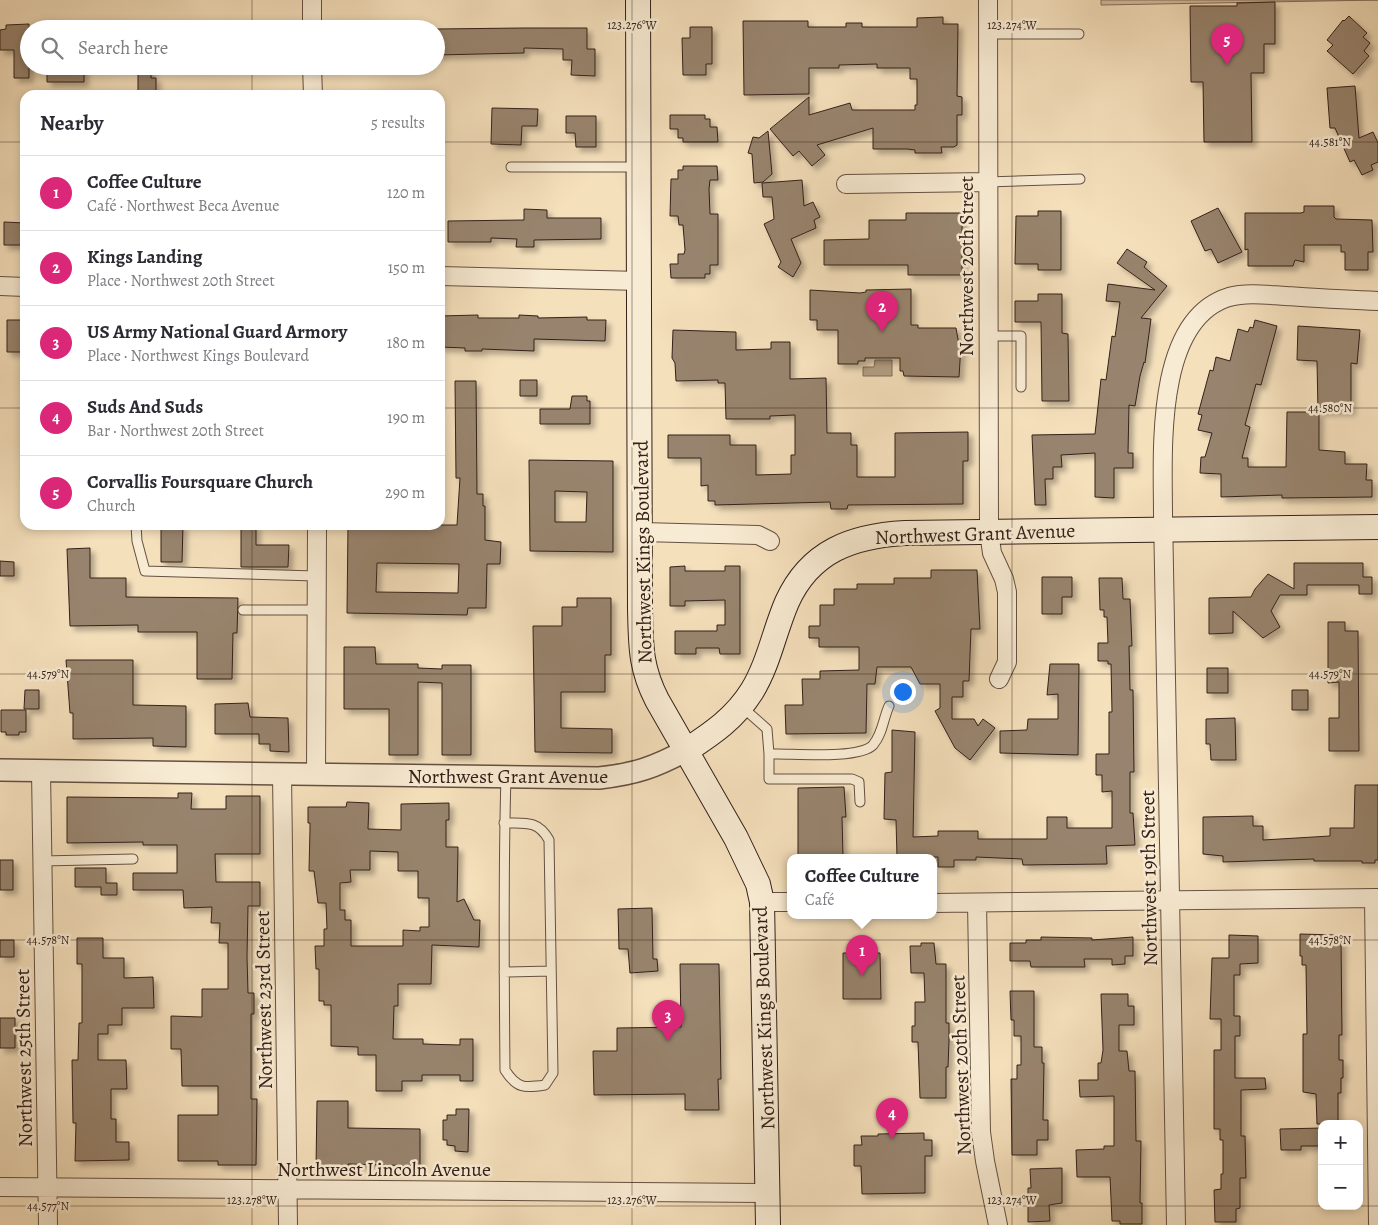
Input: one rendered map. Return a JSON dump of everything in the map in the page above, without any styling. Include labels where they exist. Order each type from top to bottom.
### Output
[{"type":"main road","name":"Northwest Kings Boulevard","points":[[638,0],[640,609],[643,666],[646,679],[657,700],[687,750],[751,869],[762,902],[768,1225]]},
{"type":"main road","name":"Northwest Grant Avenue","points":[[687,750],[721,727],[741,706],[762,674],[794,588],[809,569],[825,555],[846,543],[877,535],[1378,527]]},
{"type":"street","points":[[312,0],[312,20]]},
{"type":"street","name":"Northwest 20th Street","points":[[988,0],[989,532],[992,553],[1004,579],[1007,592],[1007,662],[999,679]]},
{"type":"street","points":[[312,75],[313,90]]},
{"type":"street","points":[[846,184],[987,182]]},
{"type":"street","points":[[445,276],[640,281]]},
{"type":"street","points":[[0,286],[20,287]]},
{"type":"street","name":"Northwest 19th Street","points":[[1176,1225],[1163,530],[1164,405],[1171,374],[1182,344],[1192,325],[1218,302],[1242,295],[1378,301]]},
{"type":"street","points":[[316,775],[317,530]]},
{"type":"street","points":[[641,532],[758,535],[770,541]]},
{"type":"street","name":"Northwest Grant Avenue","points":[[0,770],[600,778],[625,775],[655,767],[687,750]]},
{"type":"street","name":"Northwest 25th Street","points":[[41,770],[48,1225]]},
{"type":"street","name":"Northwest 23rd Street","points":[[282,774],[288,1225]]},
{"type":"street","points":[[937,903],[1376,898],[1378,1223]]},
{"type":"street","points":[[762,902],[787,902]]},
{"type":"street","name":"Northwest 20th Street","points":[[978,903],[981,1132],[998,1225]]},
{"type":"street","name":"Northwest Lincoln Avenue","points":[[0,1187],[768,1193]]},
{"type":"lane","points":[[988,34],[1079,34]]},
{"type":"lane","points":[[511,167],[639,167]]},
{"type":"lane","points":[[987,182],[1080,179]]},
{"type":"lane","points":[[988,336],[1021,336],[1021,387]]},
{"type":"lane","points":[[136,530],[137,541],[145,571],[316,576]]},
{"type":"lane","points":[[243,610],[316,610]]},
{"type":"lane","points":[[741,706],[767,729],[769,779],[852,779],[859,782],[860,802]]},
{"type":"lane","points":[[769,754],[856,753],[872,746],[883,729],[889,706]]},
{"type":"lane","points":[[504,823],[529,823],[543,829],[549,840],[553,1073],[545,1085],[526,1088],[512,1081],[505,1070],[504,823],[506,777]]},
{"type":"lane","points":[[42,861],[132,859]]},
{"type":"lane","points":[[504,972],[551,971]]},
{"type":"shaded area","points":[[1101,0],[1378,0],[1101,5]]},
{"type":"shaded area","points":[[875,360],[892,360],[892,376],[863,376],[863,367],[874,367]]},
{"type":"building","points":[[1275,2],[1275,44],[1264,44],[1264,73],[1251,73],[1252,142],[1204,142],[1203,82],[1191,82],[1190,6],[1237,6],[1237,3]]},
{"type":"building","points":[[1349,16],[1367,33],[1363,37],[1370,43],[1364,51],[1369,56],[1353,74],[1327,51],[1333,45],[1327,40],[1343,20]]},
{"type":"building","points":[[943,17],[943,24],[958,24],[957,96],[962,97],[962,115],[957,115],[957,145],[954,147],[941,147],[942,153],[915,153],[915,150],[907,149],[873,149],[873,128],[817,145],[825,155],[812,166],[799,151],[793,156],[770,129],[809,97],[809,115],[850,103],[852,110],[915,110],[915,105],[917,105],[917,79],[910,79],[910,68],[877,68],[877,64],[839,65],[839,68],[809,68],[809,94],[744,95],[743,21],[808,21],[808,27],[846,27],[846,23],[862,23],[862,27],[917,27],[917,18]]},
{"type":"building","points":[[20,24],[20,75],[29,75],[29,78],[14,78],[14,50],[0,50],[0,30],[6,29],[6,25]]},
{"type":"building","points":[[690,27],[712,27],[712,64],[706,64],[706,75],[683,75],[682,38],[690,38]]},
{"type":"building","points":[[587,28],[587,49],[595,49],[595,76],[571,75],[572,60],[563,60],[563,49],[524,48],[524,53],[445,55],[445,29]]},
{"type":"building","points":[[47,75],[84,75],[84,82],[47,82]]},
{"type":"building","points":[[138,75],[151,75],[151,78],[156,78],[156,90],[138,90]]},
{"type":"building","points":[[1355,86],[1359,138],[1373,132],[1378,143],[1378,162],[1371,165],[1373,170],[1362,175],[1354,160],[1350,162],[1335,128],[1330,128],[1327,88]]},
{"type":"building","points":[[492,108],[538,109],[537,126],[522,126],[521,145],[491,144]]},
{"type":"building","points":[[670,115],[705,115],[705,119],[710,119],[710,127],[717,127],[718,142],[683,142],[683,138],[678,138],[678,129],[670,129]]},
{"type":"building","points":[[566,116],[596,116],[596,147],[576,147],[575,133],[566,133]]},
{"type":"building","points":[[768,131],[772,174],[763,182],[754,183],[752,154],[748,153],[753,137],[759,138]]},
{"type":"building","points":[[683,166],[717,166],[718,180],[710,180],[709,189],[710,214],[718,214],[718,265],[710,265],[710,274],[705,274],[705,278],[671,278],[670,264],[678,264],[678,254],[684,254],[685,250],[683,225],[679,225],[678,216],[670,216],[671,179],[678,179],[678,170],[683,170]]},
{"type":"building","points":[[802,180],[804,206],[813,202],[820,217],[814,220],[816,228],[791,239],[801,263],[793,277],[778,267],[781,262],[764,224],[774,219],[772,197],[763,197],[762,183]]},
{"type":"building","points":[[1304,206],[1334,206],[1334,217],[1336,219],[1372,220],[1373,252],[1368,252],[1368,270],[1345,270],[1345,252],[1341,252],[1341,245],[1304,245],[1304,262],[1295,260],[1293,266],[1248,266],[1248,249],[1245,250],[1245,213],[1301,213],[1304,212]]},
{"type":"building","points":[[1218,208],[1242,252],[1218,263],[1211,249],[1205,251],[1191,221]]},
{"type":"building","points":[[524,209],[547,210],[547,218],[601,218],[601,239],[534,240],[534,247],[516,247],[517,239],[491,238],[491,242],[448,242],[448,221],[524,220]]},
{"type":"building","points":[[1038,211],[1061,211],[1061,270],[1038,270],[1038,264],[1015,264],[1016,216],[1038,216]]},
{"type":"building","points":[[906,213],[962,213],[962,275],[908,275],[908,265],[824,265],[824,240],[869,239],[869,220],[906,220]]},
{"type":"building","points":[[4,222],[20,223],[20,245],[4,245]]},
{"type":"building","points":[[1127,249],[1147,262],[1144,267],[1167,286],[1141,318],[1151,319],[1145,363],[1140,376],[1135,406],[1129,405],[1128,453],[1133,453],[1133,468],[1114,468],[1114,498],[1095,497],[1095,453],[1061,455],[1062,467],[1053,467],[1053,479],[1045,479],[1046,505],[1035,505],[1032,435],[1095,434],[1101,379],[1106,380],[1112,336],[1115,337],[1120,302],[1106,301],[1108,284],[1155,290],[1117,263]]},
{"type":"building","points":[[911,289],[911,325],[918,325],[918,328],[956,328],[959,345],[961,345],[959,377],[904,376],[903,371],[900,371],[900,358],[865,358],[865,361],[858,361],[858,364],[838,364],[838,330],[817,330],[817,320],[810,320],[810,290],[860,293],[866,292],[866,290]]},
{"type":"building","points":[[1038,294],[1062,294],[1062,333],[1068,334],[1069,401],[1042,401],[1041,322],[1015,322],[1015,301],[1038,301]]},
{"type":"building","points":[[478,315],[478,318],[519,318],[519,315],[538,316],[538,318],[587,317],[587,320],[606,320],[605,341],[534,339],[534,351],[482,349],[482,351],[465,351],[465,348],[445,347],[445,316]]},
{"type":"building","points":[[7,320],[20,320],[20,352],[7,352]]},
{"type":"building","points":[[1255,320],[1277,326],[1261,385],[1256,384],[1245,425],[1250,427],[1242,458],[1248,458],[1248,467],[1286,467],[1287,412],[1319,412],[1319,450],[1345,452],[1345,464],[1367,464],[1366,480],[1372,480],[1372,497],[1282,498],[1282,495],[1221,497],[1221,474],[1200,473],[1201,457],[1205,457],[1212,433],[1198,430],[1202,415],[1198,414],[1210,370],[1213,371],[1216,357],[1230,361],[1238,329],[1248,332],[1250,327],[1253,328]]},
{"type":"building","points":[[1298,326],[1360,330],[1357,364],[1351,363],[1351,411],[1318,411],[1317,361],[1297,360]]},
{"type":"building","points":[[673,330],[736,332],[736,350],[771,349],[771,342],[790,342],[790,379],[826,378],[827,433],[851,433],[851,445],[857,445],[857,477],[895,477],[895,433],[968,432],[968,461],[963,461],[963,504],[848,505],[847,509],[831,509],[830,502],[715,505],[715,501],[708,501],[708,485],[701,486],[701,458],[668,458],[668,435],[730,435],[730,445],[756,445],[756,475],[791,474],[791,455],[795,455],[795,415],[770,416],[770,419],[726,419],[725,383],[718,383],[718,380],[676,381],[675,363],[672,358]]},
{"type":"building","points":[[520,380],[537,380],[537,396],[520,396]]},
{"type":"building","points":[[455,381],[476,381],[477,494],[483,494],[485,540],[501,542],[500,564],[487,564],[486,608],[468,608],[467,615],[347,613],[348,530],[445,530],[445,525],[457,525],[460,478],[456,478]],"holes":[[[377,563],[459,564],[458,593],[376,592]]]},
{"type":"building","points":[[572,396],[587,396],[587,401],[590,401],[590,424],[540,424],[540,409],[570,409]]},
{"type":"building","points":[[529,460],[613,461],[613,552],[530,551]],"holes":[[[555,491],[587,492],[586,522],[555,522]]]},
{"type":"building","points":[[161,530],[183,530],[182,562],[161,562]]},
{"type":"building","points":[[241,530],[256,530],[256,545],[289,545],[288,567],[241,567]]},
{"type":"building","points":[[90,548],[90,578],[126,578],[126,597],[238,598],[237,633],[233,633],[232,679],[197,679],[197,632],[138,632],[138,625],[70,626],[67,549]]},
{"type":"building","points":[[0,561],[14,562],[14,576],[0,576]]},
{"type":"building","points":[[1294,563],[1363,563],[1363,577],[1372,577],[1372,594],[1359,594],[1359,585],[1307,585],[1307,595],[1280,595],[1271,611],[1280,627],[1263,638],[1233,611],[1233,633],[1209,634],[1209,598],[1251,597],[1255,589],[1268,574],[1294,589]]},
{"type":"building","points":[[685,566],[685,571],[725,571],[725,566],[740,566],[740,654],[720,654],[719,648],[696,648],[696,654],[675,654],[675,631],[717,631],[717,625],[725,625],[725,600],[685,601],[685,606],[670,606],[670,567]]},
{"type":"building","points":[[931,570],[977,570],[980,629],[971,629],[969,681],[963,681],[963,697],[952,697],[952,719],[974,719],[978,726],[983,719],[995,728],[970,760],[955,748],[935,711],[940,708],[940,684],[920,684],[911,667],[877,667],[875,684],[867,684],[866,733],[786,734],[785,705],[803,705],[802,679],[820,679],[820,671],[859,670],[859,647],[819,647],[819,638],[809,638],[809,626],[820,626],[820,605],[834,605],[834,589],[857,589],[857,584],[894,584],[894,578],[931,578]]},
{"type":"building","points":[[1042,577],[1072,577],[1072,597],[1062,597],[1062,614],[1042,614]]},
{"type":"building","points":[[1099,578],[1122,578],[1123,599],[1130,599],[1132,646],[1129,646],[1130,690],[1133,690],[1134,772],[1130,772],[1130,813],[1133,813],[1135,845],[1106,846],[1107,864],[1023,865],[1022,859],[976,857],[976,860],[954,860],[954,867],[938,867],[937,854],[897,854],[896,820],[884,819],[885,773],[892,772],[892,730],[915,732],[913,837],[938,836],[938,831],[978,831],[978,839],[1047,839],[1047,817],[1067,817],[1067,828],[1112,828],[1112,791],[1102,792],[1102,775],[1096,775],[1096,754],[1109,754],[1109,712],[1112,712],[1111,664],[1108,664],[1108,661],[1098,661],[1098,643],[1108,643],[1107,617],[1104,617],[1104,610],[1100,610]]},
{"type":"building","points":[[577,598],[611,598],[611,655],[605,655],[605,692],[561,692],[561,728],[612,729],[612,753],[535,752],[533,626],[562,626],[562,607],[577,607]]},
{"type":"building","points":[[1328,622],[1345,622],[1345,631],[1358,631],[1359,751],[1329,751],[1329,718],[1339,718],[1339,682],[1328,683]]},
{"type":"building","points":[[344,647],[375,647],[376,664],[418,664],[418,668],[442,669],[442,665],[471,665],[471,755],[442,755],[442,683],[418,682],[418,755],[389,755],[389,709],[344,709]]},
{"type":"building","points":[[66,660],[133,660],[133,705],[186,706],[186,747],[153,746],[153,738],[73,739],[73,713],[70,713]]},
{"type":"building","points":[[1050,664],[1079,664],[1078,755],[1000,753],[1000,731],[1027,730],[1028,719],[1058,719],[1058,694],[1047,695]]},
{"type":"building","points":[[1207,668],[1228,668],[1228,693],[1207,693]]},
{"type":"building","points":[[25,690],[39,690],[39,709],[24,709]]},
{"type":"building","points":[[1292,690],[1308,690],[1308,710],[1292,710]]},
{"type":"building","points":[[248,703],[250,717],[288,718],[289,752],[270,751],[270,744],[259,744],[259,734],[215,734],[215,704]]},
{"type":"building","points":[[1,710],[26,710],[26,732],[19,732],[19,735],[6,735],[6,732],[1,732]]},
{"type":"building","points":[[1235,718],[1236,760],[1211,760],[1210,744],[1206,744],[1206,719]]},
{"type":"building","points":[[1355,785],[1378,785],[1378,860],[1375,860],[1375,863],[1362,863],[1362,861],[1314,861],[1314,859],[1223,862],[1223,856],[1203,854],[1203,817],[1253,816],[1253,826],[1263,826],[1263,840],[1330,836],[1330,828],[1354,828]]},
{"type":"building","points":[[844,787],[846,817],[842,817],[843,854],[798,854],[798,788]]},
{"type":"building","points":[[178,793],[192,793],[191,809],[226,809],[226,796],[260,796],[260,854],[215,854],[216,882],[260,882],[260,906],[248,906],[247,957],[248,993],[254,993],[254,1014],[251,1014],[251,1099],[257,1099],[256,1165],[218,1165],[218,1161],[178,1161],[178,1115],[218,1115],[218,1086],[182,1086],[181,1049],[171,1049],[171,1016],[202,1017],[202,989],[228,989],[228,943],[219,943],[220,923],[211,923],[212,907],[184,908],[183,890],[133,890],[133,873],[177,873],[177,845],[143,845],[143,842],[67,843],[67,797],[178,798]]},
{"type":"building","points":[[347,802],[369,803],[368,829],[401,830],[401,804],[449,803],[449,820],[446,820],[446,847],[458,847],[457,902],[464,899],[474,920],[480,920],[479,947],[432,945],[431,984],[398,984],[398,1006],[394,1006],[393,1039],[423,1039],[423,1044],[460,1045],[460,1039],[473,1039],[473,1081],[460,1081],[460,1075],[422,1075],[422,1081],[402,1081],[402,1091],[376,1091],[376,1055],[358,1055],[358,1047],[331,1046],[331,1005],[324,1005],[324,1001],[319,1001],[319,969],[316,969],[315,946],[324,946],[324,929],[327,929],[326,903],[318,903],[314,871],[309,871],[310,823],[308,823],[308,807],[346,807]],"holes":[[[370,851],[398,852],[398,871],[418,871],[418,898],[429,898],[429,927],[420,927],[420,931],[403,930],[403,946],[351,946],[351,920],[345,920],[345,910],[340,910],[340,883],[351,882],[350,870],[370,870]]]},
{"type":"building","points":[[0,860],[13,860],[13,890],[0,890]]},
{"type":"building","points":[[75,868],[106,868],[106,883],[117,883],[117,895],[101,895],[101,887],[75,887]]},
{"type":"building","points":[[652,908],[653,959],[657,959],[658,971],[630,973],[628,949],[619,949],[618,909]]},
{"type":"building","points":[[1300,934],[1336,935],[1336,939],[1341,939],[1342,1035],[1339,1035],[1339,1060],[1343,1060],[1343,1078],[1341,1078],[1341,1093],[1338,1093],[1338,1120],[1318,1120],[1318,1124],[1316,1094],[1303,1092],[1303,1034],[1307,1034],[1306,965],[1302,965],[1302,956],[1300,956]]},
{"type":"building","points":[[1229,935],[1258,936],[1258,963],[1240,964],[1240,975],[1234,975],[1234,1016],[1240,1016],[1240,1036],[1235,1036],[1235,1078],[1265,1078],[1266,1089],[1241,1090],[1241,1136],[1245,1136],[1246,1178],[1240,1178],[1240,1208],[1236,1209],[1236,1222],[1215,1222],[1214,1190],[1221,1189],[1223,1140],[1220,1140],[1220,1129],[1214,1129],[1214,1050],[1221,1050],[1221,1019],[1210,1019],[1212,958],[1229,958]]},
{"type":"building","points":[[1041,937],[1092,938],[1092,940],[1133,937],[1133,956],[1125,956],[1125,964],[1112,965],[1112,959],[1084,959],[1085,967],[1031,967],[1030,961],[1010,961],[1010,943],[1026,943],[1026,940],[1041,940]]},
{"type":"building","points":[[77,938],[103,938],[103,958],[124,958],[124,978],[153,977],[154,1008],[122,1008],[122,1025],[108,1025],[108,1034],[98,1034],[98,1060],[126,1060],[127,1089],[111,1089],[111,1119],[116,1119],[116,1142],[129,1142],[129,1160],[75,1161],[76,1123],[73,1123],[72,1060],[78,1060],[79,1023],[82,1023],[82,964],[77,964]]},
{"type":"building","points":[[0,940],[14,940],[14,957],[0,957]]},
{"type":"building","points":[[921,943],[934,943],[936,964],[946,964],[946,1023],[949,1023],[949,1041],[948,1067],[946,1067],[946,1098],[920,1098],[918,1042],[912,1042],[912,1026],[915,1026],[915,1002],[925,1002],[924,973],[911,973],[910,946],[921,946]]},
{"type":"building","points":[[843,953],[880,953],[881,999],[843,999]]},
{"type":"building","points":[[680,964],[719,964],[721,1079],[718,1079],[719,1110],[685,1110],[685,1094],[594,1095],[593,1051],[617,1051],[617,1028],[681,1027]]},
{"type":"building","points":[[1010,991],[1034,991],[1034,1047],[1042,1047],[1042,1063],[1044,1063],[1043,1120],[1048,1120],[1048,1140],[1037,1140],[1037,1155],[1012,1155],[1011,1079],[1017,1079],[1017,1065],[1021,1065],[1021,1036],[1014,1036],[1014,1020],[1011,1020]]},
{"type":"building","points":[[1101,994],[1128,994],[1128,1006],[1134,1006],[1134,1025],[1119,1025],[1119,1051],[1127,1051],[1129,1071],[1135,1071],[1136,1141],[1141,1141],[1140,1203],[1142,1203],[1142,1224],[1120,1224],[1120,1221],[1112,1221],[1110,1177],[1077,1177],[1076,1150],[1104,1149],[1104,1146],[1114,1146],[1114,1096],[1080,1097],[1079,1080],[1098,1080],[1098,1063],[1101,1063],[1103,1050]]},
{"type":"building","points":[[0,1018],[15,1018],[15,1048],[0,1048]]},
{"type":"building","points":[[317,1101],[348,1101],[348,1128],[420,1129],[420,1166],[348,1164],[348,1167],[343,1168],[316,1168]]},
{"type":"building","points":[[456,1109],[469,1109],[468,1152],[455,1151],[455,1146],[447,1145],[447,1140],[443,1140],[443,1120],[447,1120],[447,1115],[456,1115]]},
{"type":"building","points":[[1318,1128],[1318,1146],[1301,1146],[1301,1150],[1281,1150],[1280,1129]]},
{"type":"building","points":[[924,1133],[924,1140],[932,1140],[932,1156],[925,1156],[925,1193],[862,1194],[861,1166],[854,1166],[854,1145],[862,1145],[861,1136]]},
{"type":"building","points":[[1062,1168],[1062,1203],[1049,1205],[1050,1221],[1028,1222],[1028,1188],[1031,1188],[1030,1169]]},
{"type":"place","name":"Corvallis Foursquare Church","points":[[1227,65]]},
{"type":"place","name":"Kings Landing","points":[[882,332]]},
{"type":"place","name":"Coffee Culture","points":[[862,976]]},
{"type":"place","name":"US Army National Guard Armory","points":[[668,1041]]},
{"type":"place","name":"Suds And Suds","points":[[892,1139]]}]
